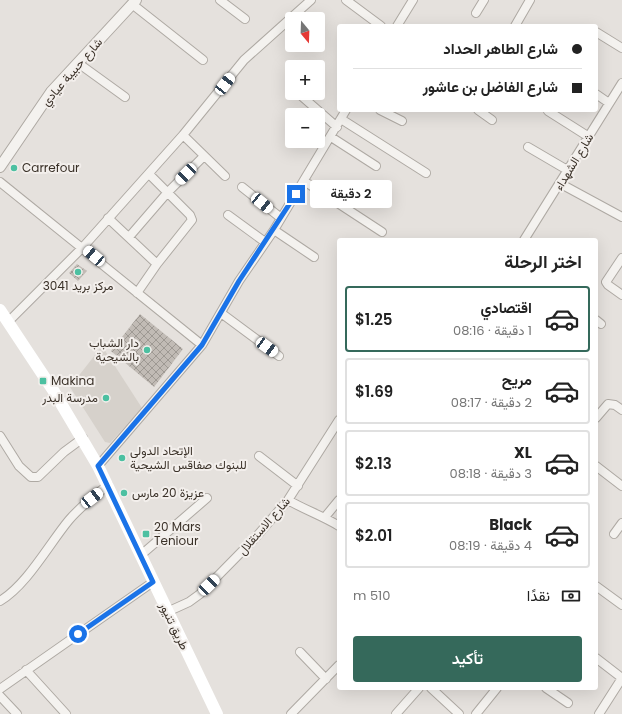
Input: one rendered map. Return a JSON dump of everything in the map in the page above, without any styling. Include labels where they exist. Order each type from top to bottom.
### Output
[{"type":"main road","name":"طريق تنيور","points":[[3,316],[83,438],[108,485],[167,612],[217,714]]},
{"type":"street","points":[[220,0],[245,19]]},
{"type":"street","points":[[3,316],[83,248],[183,135],[244,60],[311,0]]},
{"type":"street","points":[[346,0],[378,24]]},
{"type":"street","points":[[398,24],[413,0]]},
{"type":"street","points":[[476,13],[484,0]]},
{"type":"street","points":[[516,24],[530,0]]},
{"type":"street","points":[[134,2],[203,60]]},
{"type":"street","name":"شارع حبيبة عيادي","points":[[0,167],[51,92],[134,2]]},
{"type":"street","points":[[598,33],[622,48]]},
{"type":"street","points":[[78,63],[125,97]]},
{"type":"street","name":"شارع الشهداء","points":[[525,238],[569,171],[622,83]]},
{"type":"street","points":[[598,95],[609,103]]},
{"type":"street","points":[[308,100],[339,123],[426,173]]},
{"type":"street","points":[[98,466],[202,345],[239,281],[274,230],[345,112]]},
{"type":"street","points":[[384,112],[402,121]]},
{"type":"street","points":[[481,112],[492,120]]},
{"type":"street","points":[[550,112],[589,137]]},
{"type":"street","points":[[183,135],[225,176]]},
{"type":"street","points":[[331,137],[376,166]]},
{"type":"street","points":[[528,147],[569,171]]},
{"type":"street","points":[[129,237],[167,193],[204,156]]},
{"type":"street","points":[[137,293],[157,264],[192,220],[190,215],[149,174]]},
{"type":"street","points":[[0,182],[202,345]]},
{"type":"street","points":[[304,182],[382,232]]},
{"type":"street","points":[[560,184],[622,217]]},
{"type":"street","points":[[242,187],[281,218]]},
{"type":"street","points":[[228,215],[265,242]]},
{"type":"street","points":[[108,218],[157,264]]},
{"type":"street","points":[[274,230],[314,257]]},
{"type":"street","points":[[622,258],[606,282],[608,286],[622,295]]},
{"type":"street","points":[[221,313],[279,356]]},
{"type":"street","points":[[598,416],[608,404],[615,405],[622,410]]},
{"type":"street","name":"شارع الاستقلال","points":[[167,612],[189,602],[200,594],[256,537],[298,486],[337,423]]},
{"type":"street","points":[[0,436],[20,466],[31,477],[38,477],[64,452],[83,438]]},
{"type":"street","points":[[259,456],[298,486]]},
{"type":"street","points":[[598,468],[622,486]]},
{"type":"street","points":[[0,602],[16,588],[69,520],[108,485]]},
{"type":"street","points":[[141,556],[207,498]]},
{"type":"street","points":[[288,500],[304,509],[325,517],[337,525]]},
{"type":"street","points":[[325,517],[337,502]]},
{"type":"street","points":[[614,534],[622,523]]},
{"type":"street","points":[[0,689],[153,582]]},
{"type":"street","points":[[598,587],[622,605]]},
{"type":"street","points":[[300,652],[326,679]]},
{"type":"street","points":[[598,660],[622,678],[599,714]]},
{"type":"street","points":[[291,714],[337,667]]},
{"type":"street","points":[[26,670],[66,714]]},
{"type":"street","points":[[396,714],[417,690]]},
{"type":"street","points":[[433,690],[459,714]]},
{"type":"street","points":[[476,714],[495,690]]},
{"type":"street","points":[[549,690],[568,703]]},
{"type":"street","points":[[615,690],[622,696]]},
{"type":"street","points":[[0,696],[17,714]]},
{"type":"shaded area","name":"مدرسة البدر","points":[[102,346],[142,408],[110,443],[105,442],[70,387]]},
{"type":"building","name":"مركز بريد 3041","points":[[77,264],[87,271],[78,281],[69,273]]},
{"type":"building","name":"دار الشباب بالشيحية","points":[[140,314],[183,349],[154,387],[111,351]]},
{"type":"place","name":"Carrefour","points":[[14,168]]},
{"type":"place","name":"مركز بريد 3041","points":[[78,272]]},
{"type":"place","name":"دار الشباب بالشيحية","points":[[147,350]]},
{"type":"place","name":"Makina","points":[[43,381]]},
{"type":"place","name":"مدرسة البدر","points":[[106,398]]},
{"type":"place","name":"الإتحاد الدولي للبنوك صفاقس الشيحية","points":[[122,458]]},
{"type":"place","name":"عزيزة 20 مارس","points":[[124,493]]},
{"type":"place","name":"20 Mars Teniour","points":[[146,534]]},
{"type":"route","points":[[78,634],[153,582],[98,466],[202,345],[239,281],[274,230],[296,194]]}]
